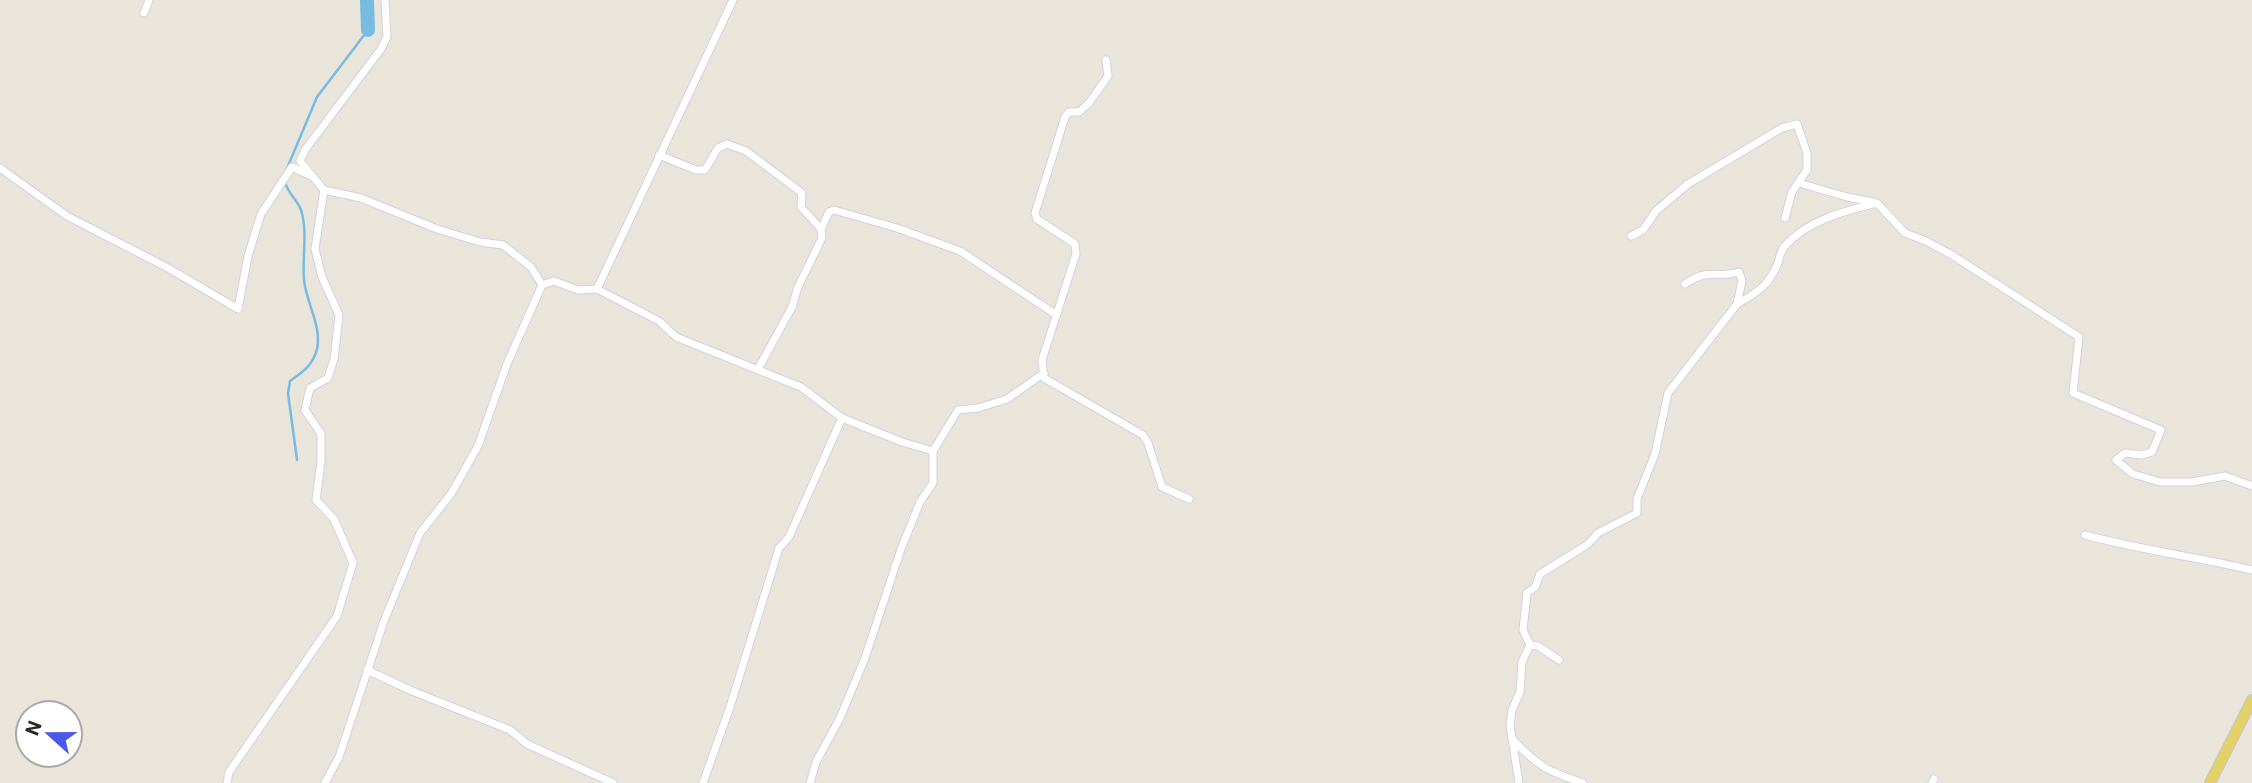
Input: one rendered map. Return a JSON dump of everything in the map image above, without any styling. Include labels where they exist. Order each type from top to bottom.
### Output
[{"type":"main road","points":[[2210,783],[2252,700]]},
{"type":"street","points":[[144,13],[149,0]]},
{"type":"street","points":[[385,0],[387,37],[381,49],[305,150],[300,161],[324,190],[361,198],[437,229],[480,242],[503,245],[531,267],[542,285]]},
{"type":"street","points":[[597,289],[733,0]]},
{"type":"street","points":[[1106,60],[1108,76],[1089,103],[1079,112],[1069,112],[1065,117],[1035,213],[1037,219],[1075,244],[1076,254],[1042,360],[1044,377],[1143,435],[1162,487],[1189,499]]},
{"type":"street","points":[[1632,236],[1643,230],[1656,211],[1688,184],[1782,128],[1797,124],[1807,158],[1807,170],[1792,192],[1785,218]]},
{"type":"street","points":[[659,155],[696,170],[705,170],[718,148],[727,144],[746,151],[802,193],[801,207],[821,229]]},
{"type":"street","points":[[0,168],[67,216],[168,268],[238,309],[248,256],[261,214],[292,167],[313,176]]},
{"type":"street","points":[[1799,183],[1877,203],[1905,233],[1952,255],[2079,337],[2073,393],[2161,430],[2152,452],[2141,455],[2125,453],[2116,460],[2133,474],[2160,482],[2192,482],[2225,476],[2252,486]]},
{"type":"street","points":[[227,783],[229,772],[337,615],[353,563],[334,519],[316,500],[321,462],[321,434],[305,410],[310,388],[328,378],[334,359],[339,315],[322,277],[315,249],[324,190]]},
{"type":"street","points":[[1530,645],[1523,630],[1527,593],[1535,587],[1540,574],[1588,544],[1598,533],[1637,513],[1637,499],[1655,454],[1668,393],[1737,304],[1767,285],[1779,261],[1781,250],[1807,227],[1853,209],[1877,203]]},
{"type":"street","points":[[758,369],[792,307],[798,287],[822,238],[821,229],[830,212],[834,210],[897,228],[960,251],[1055,314]]},
{"type":"street","points":[[1685,284],[1698,275],[1715,272],[1727,276],[1739,272],[1742,281],[1737,304]]},
{"type":"street","points":[[326,783],[339,757],[384,621],[420,533],[451,494],[478,446],[507,364],[542,285],[554,281],[578,290],[597,289],[659,321],[676,337],[801,387],[842,418],[902,442],[933,451]]},
{"type":"street","points":[[810,783],[816,762],[840,718],[865,658],[901,549],[920,502],[933,483],[933,451],[958,410],[978,408],[1007,399],[1044,373]]},
{"type":"street","points":[[703,783],[779,548],[789,537],[842,418]]},
{"type":"street","points":[[2085,535],[2132,547],[2196,556],[2252,570]]},
{"type":"street","points":[[1530,645],[1538,646],[1559,660]]},
{"type":"street","points":[[1518,783],[1510,725],[1512,710],[1520,692],[1522,662],[1530,645]]},
{"type":"street","points":[[367,670],[510,730],[527,744],[613,783]]},
{"type":"street","points":[[1512,739],[1533,761],[1550,772],[1583,783]]},
{"type":"waterway","points":[[367,0],[368,30]]},
{"type":"waterway","points":[[285,173],[317,97],[368,30]]},
{"type":"waterway","points":[[285,182],[303,218],[304,280],[318,340],[310,364],[290,381],[288,393],[297,460]]}]
